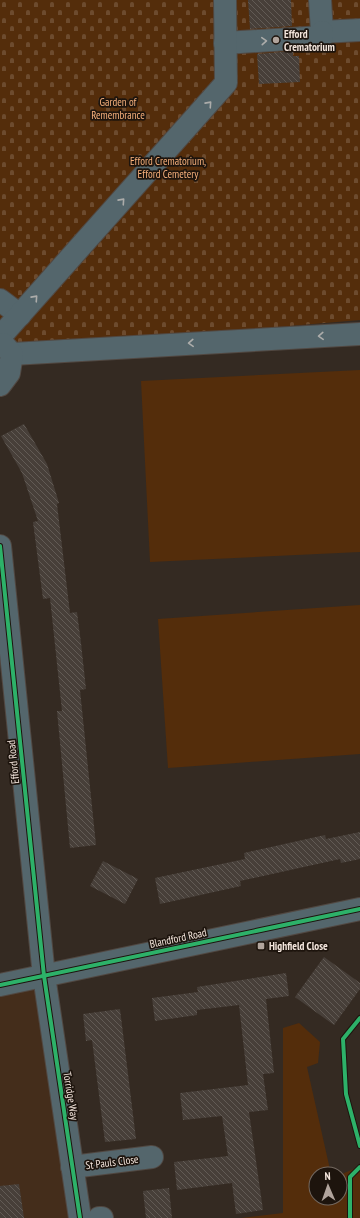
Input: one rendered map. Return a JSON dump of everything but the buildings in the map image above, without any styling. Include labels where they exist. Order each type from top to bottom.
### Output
[{"type":"street","points":[[0,386],[9,373],[4,344],[20,314],[226,83],[225,0]]},
{"type":"street","points":[[225,44],[322,37],[320,0]]},
{"type":"street","points":[[322,32],[360,30]]},
{"type":"street","points":[[0,300],[20,314]]},
{"type":"street","points":[[4,344],[108,348],[360,334]]},
{"type":"street","name":"Efford Road","points":[[0,546],[44,976]]},
{"type":"street","name":"Blandford Road","points":[[0,985],[360,909]]},
{"type":"street","name":"Torridge Way","points":[[44,976],[80,1218]]},
{"type":"street","name":"St Pauls Close","points":[[72,1167],[152,1157]]},
{"type":"shaded area","points":[[44,976],[75,1218],[0,1218],[0,985]]},
{"type":"green space","name":"Efford Crematorium, Efford Cemetery","points":[[0,0],[360,0],[360,320],[41,347],[17,351],[11,324],[0,318]]},
{"type":"green space","points":[[360,370],[360,552],[150,562],[141,381]]},
{"type":"green space","points":[[360,605],[360,754],[168,768],[158,619]]},
{"type":"green space","points":[[299,1023],[320,1042],[318,1063],[307,1067],[329,1166],[308,1166],[308,1206],[348,1206],[348,1171],[360,1166],[360,1218],[241,1218],[283,1213],[283,1028]]},
{"type":"cycle path","points":[[0,546],[44,976],[80,1218]]},
{"type":"cycle path","points":[[0,985],[360,909]]},
{"type":"cycle path","points":[[360,1018],[343,1039],[346,1094],[360,1146]]},
{"type":"cycle path","points":[[350,1218],[350,1177],[360,1167]]},
{"type":"place","name":"Efford Crematorium","points":[[276,40]]},
{"type":"place","name":"Highfield Close","points":[[261,946]]},
{"type":"park label","name":"Garden of Remembrance","points":[[118,108]]}]
